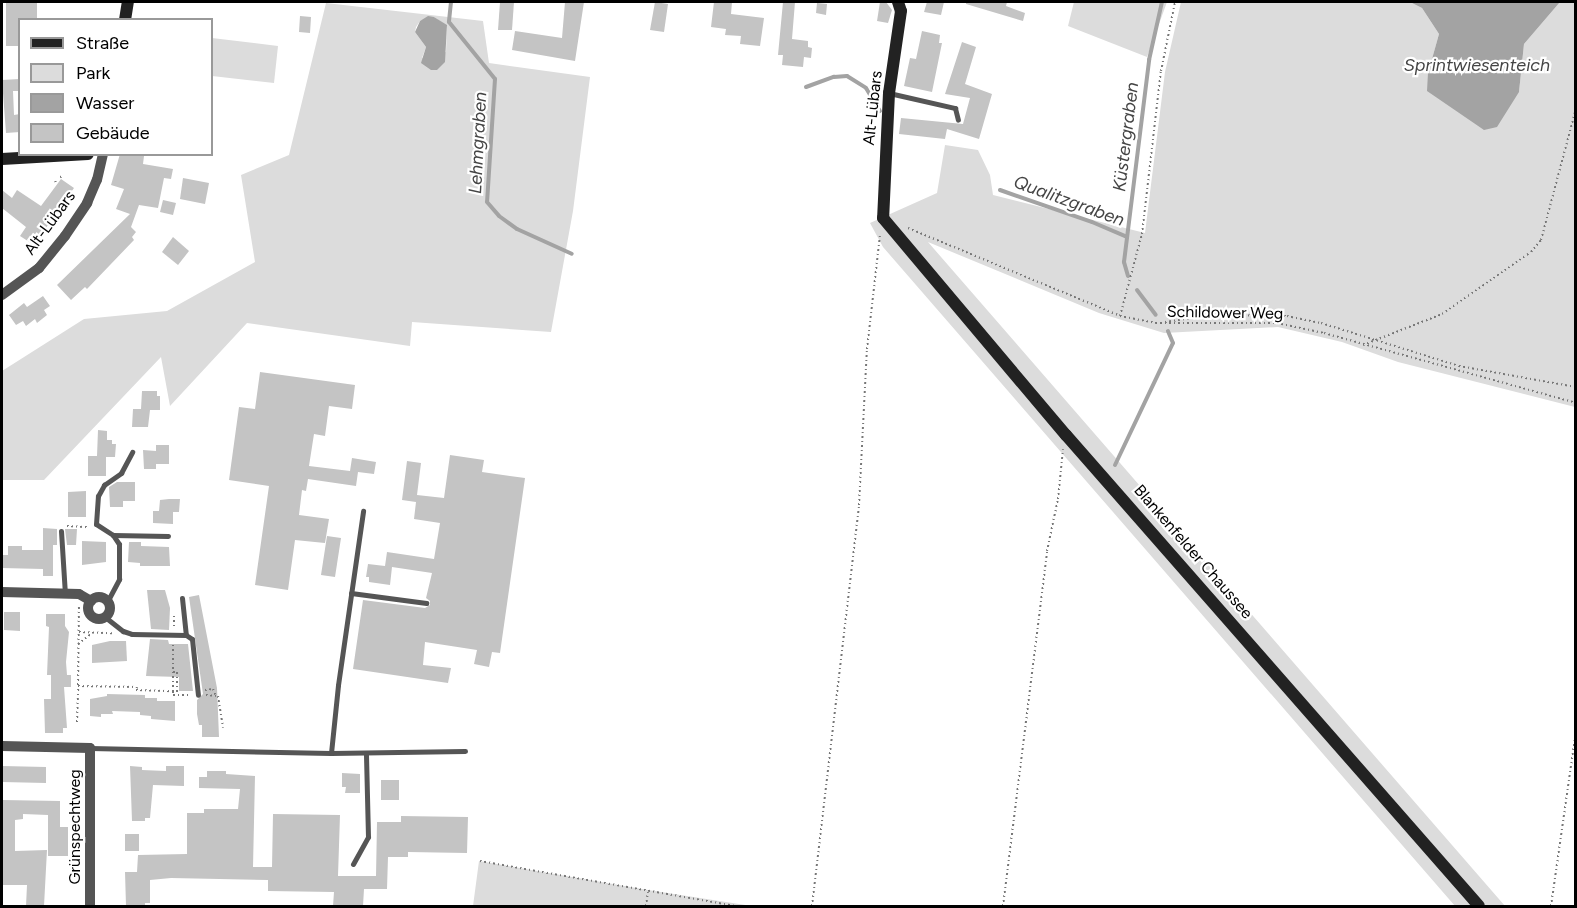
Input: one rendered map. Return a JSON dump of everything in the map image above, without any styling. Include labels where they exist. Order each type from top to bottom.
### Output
[{"type":"street","points":[[125,18],[128,2]]},
{"type":"street","name":"Alt-Lübars","points":[[883,218],[889,93],[901,11],[898,2]]},
{"type":"street","points":[[2,159],[35,156]]},
{"type":"street","name":"Alt-Lübars","points":[[2,295],[39,268],[65,236],[87,203],[97,180],[102,156]]},
{"type":"street","name":"Blankenfelder Chaussee","points":[[883,218],[1066,435],[1479,906]]},
{"type":"street","points":[[2,592],[79,594],[92,601]]},
{"type":"street","points":[[98,598],[107,602],[109,611],[105,617],[99,619],[92,617],[88,607],[92,601],[98,598]]},
{"type":"street","points":[[2,746],[90,748]]},
{"type":"street","name":"Grünspechtweg","points":[[90,748],[90,906]]},
{"type":"lane","points":[[889,93],[955,108],[958,120]]},
{"type":"lane","points":[[107,602],[118,579],[119,544],[113,535],[96,524],[101,489],[121,472],[132,452]]},
{"type":"lane","points":[[331,753],[363,511]]},
{"type":"lane","points":[[63,529],[65,594]]},
{"type":"lane","points":[[113,535],[168,536]]},
{"type":"lane","points":[[351,593],[426,603]]},
{"type":"lane","points":[[182,598],[186,635]]},
{"type":"lane","points":[[105,617],[123,631],[132,634],[186,635],[192,639],[198,695]]},
{"type":"lane","points":[[90,748],[366,754],[465,751]]},
{"type":"lane","points":[[353,864],[368,837],[366,754]]},
{"type":"path","points":[[1120,316],[1142,234],[1161,71],[1175,2]]},
{"type":"path","points":[[1363,345],[1442,314],[1531,252],[1541,240],[1575,108]]},
{"type":"path","points":[[812,906],[859,505],[867,349],[883,218]]},
{"type":"path","name":"Schildower Weg","points":[[904,227],[1120,316],[1156,323],[1276,323],[1575,403]]},
{"type":"path","points":[[1156,323],[1212,315],[1287,316],[1459,366],[1575,387]]},
{"type":"path","points":[[1003,906],[1047,551],[1058,499],[1066,435]]},
{"type":"path","points":[[63,529],[100,527]]},
{"type":"path","points":[[77,722],[79,594]]},
{"type":"path","points":[[79,632],[132,634]]},
{"type":"path","points":[[78,644],[92,633]]},
{"type":"path","points":[[173,672],[177,672],[177,695]]},
{"type":"path","points":[[78,686],[136,687],[136,690],[172,691],[173,677]]},
{"type":"path","points":[[205,690],[213,689],[216,696]]},
{"type":"path","points":[[1551,906],[1575,730]]},
{"type":"path","points":[[480,861],[734,906]]},
{"type":"path","points":[[646,906],[648,892]]},
{"type":"green space","points":[[1074,2],[1167,2],[1147,57],[1068,26]]},
{"type":"green space","points":[[1181,2],[1410,2],[1422,8],[1439,34],[1428,73],[1519,92],[1524,44],[1560,2],[1575,2],[1575,407],[1398,362],[1342,342],[1278,327],[1164,333],[1099,313],[928,242],[1505,906],[1455,906],[883,247],[870,223],[937,193],[945,145],[978,150],[990,175],[993,195],[1145,233],[1165,72]]},
{"type":"green space","points":[[326,3],[483,21],[489,63],[590,77],[573,211],[551,332],[412,322],[410,346],[247,323],[170,406],[161,357],[44,480],[2,480],[2,371],[84,319],[167,311],[255,262],[241,175],[289,155]],"holes":[[[434,17],[447,26],[446,52],[422,58],[426,47],[415,32],[420,21]]]},
{"type":"green space","points":[[213,38],[278,46],[274,83],[213,76]]},
{"type":"green space","points":[[479,861],[648,890],[752,906],[473,906]]},
{"type":"water","name":"Sprintwiesenteich","points":[[1410,2],[1560,2],[1524,44],[1519,92],[1497,127],[1484,130],[1427,91],[1428,73],[1439,34],[1422,8]]},
{"type":"water","points":[[428,16],[447,25],[445,62],[437,70],[431,70],[421,63],[426,47],[415,32],[420,21]]},
{"type":"building","points":[[6,2],[37,2],[37,18],[18,18],[18,46],[6,46]]},
{"type":"building","points":[[500,2],[514,2],[512,30],[498,30]]},
{"type":"building","points":[[565,2],[584,2],[575,61],[512,50],[515,31],[562,38]]},
{"type":"building","points":[[655,2],[668,4],[664,32],[650,30]]},
{"type":"building","points":[[714,2],[732,2],[731,14],[764,18],[760,46],[740,44],[741,36],[725,35],[726,29],[711,27]]},
{"type":"building","points":[[783,2],[795,2],[792,39],[808,41],[808,47],[812,48],[811,58],[804,57],[803,67],[782,65],[783,55],[778,55]]},
{"type":"building","points":[[880,2],[886,2],[892,10],[888,23],[877,21]]},
{"type":"building","points":[[927,2],[944,2],[941,15],[924,12]]},
{"type":"building","points":[[966,2],[1007,2],[1006,6],[1025,13],[1023,21],[966,4]]},
{"type":"building","points":[[817,3],[827,4],[826,15],[816,13]]},
{"type":"building","points":[[300,16],[311,17],[310,33],[299,32]]},
{"type":"building","points":[[922,31],[940,35],[939,43],[942,43],[932,92],[904,86],[910,58],[916,59]]},
{"type":"building","points":[[962,42],[976,47],[965,84],[992,94],[979,139],[947,129],[945,139],[899,134],[901,118],[963,124],[970,98],[945,94]]},
{"type":"building","points":[[18,79],[18,91],[13,91],[14,115],[18,114],[18,132],[6,133],[2,80]]},
{"type":"building","points":[[119,156],[144,156],[143,164],[173,169],[171,179],[164,178],[158,208],[139,205],[131,227],[136,232],[132,237],[134,240],[87,289],[85,287],[71,300],[57,285],[130,214],[116,209],[124,189],[111,185]]},
{"type":"building","points":[[183,178],[209,183],[205,204],[180,199]]},
{"type":"building","points":[[61,179],[74,188],[34,245],[20,236],[26,227],[2,208],[2,190],[12,198],[17,190],[41,206]]},
{"type":"building","points":[[163,200],[176,203],[173,215],[160,212]]},
{"type":"building","points":[[173,237],[189,251],[178,265],[162,252]]},
{"type":"building","points":[[43,296],[50,306],[44,310],[47,315],[37,323],[35,319],[26,326],[23,321],[16,325],[9,315],[24,303],[27,307]]},
{"type":"building","points":[[260,372],[355,385],[352,409],[329,406],[325,436],[314,434],[309,466],[350,471],[352,458],[376,462],[374,474],[358,472],[356,486],[308,479],[306,491],[302,490],[299,515],[329,519],[325,543],[295,540],[288,590],[255,585],[269,486],[229,480],[239,407],[255,409]]},
{"type":"building","points":[[142,391],[157,391],[157,396],[160,396],[160,410],[150,410],[148,427],[132,427],[133,409],[141,409]]},
{"type":"building","points":[[98,430],[107,431],[107,440],[112,440],[112,444],[116,444],[115,457],[106,457],[106,476],[88,476],[88,456],[97,456]]},
{"type":"building","points":[[156,445],[169,445],[169,464],[156,464],[156,469],[144,469],[143,450],[156,451]]},
{"type":"building","points":[[450,455],[484,460],[482,472],[525,478],[500,653],[492,652],[489,667],[474,664],[477,650],[425,642],[423,665],[451,668],[448,683],[353,669],[363,600],[425,608],[430,605],[430,601],[426,598],[432,573],[392,567],[390,585],[369,582],[369,577],[366,577],[368,564],[385,566],[387,552],[434,559],[440,523],[414,519],[416,502],[402,500],[407,461],[421,463],[417,495],[444,498]]},
{"type":"building","points":[[117,482],[135,482],[135,501],[123,501],[123,507],[110,507],[109,487]]},
{"type":"building","points":[[86,491],[86,517],[68,517],[68,492]]},
{"type":"building","points":[[180,499],[179,512],[173,512],[173,524],[153,523],[153,511],[159,511],[160,500]]},
{"type":"building","points":[[43,528],[57,529],[57,545],[53,545],[53,576],[43,576],[43,569],[2,568],[2,555],[8,555],[8,546],[22,546],[22,550],[43,550]]},
{"type":"building","points":[[65,529],[77,529],[76,545],[67,545]]},
{"type":"building","points":[[327,536],[341,538],[335,577],[321,575]]},
{"type":"building","points":[[82,541],[106,542],[106,562],[82,565]]},
{"type":"building","points":[[129,542],[141,542],[141,546],[169,547],[170,566],[140,566],[140,563],[128,562]]},
{"type":"building","points":[[147,590],[165,590],[170,608],[169,630],[151,629]]},
{"type":"building","points":[[199,595],[217,688],[219,737],[202,737],[202,725],[199,725],[197,714],[197,700],[203,694],[189,597]]},
{"type":"building","points":[[4,612],[20,612],[20,631],[4,630]]},
{"type":"building","points":[[46,614],[65,614],[65,626],[69,632],[66,662],[67,675],[71,675],[71,687],[64,687],[67,728],[63,728],[63,733],[45,733],[44,699],[51,699],[51,675],[47,675],[49,627],[46,626]]},
{"type":"building","points":[[150,639],[168,640],[169,644],[188,644],[193,691],[179,691],[179,677],[146,676]]},
{"type":"building","points":[[110,641],[126,641],[127,661],[92,663],[92,645]]},
{"type":"building","points":[[107,694],[145,695],[145,698],[157,698],[157,701],[175,701],[175,721],[151,719],[151,716],[140,715],[140,712],[112,711],[113,714],[101,714],[101,717],[90,716],[90,699],[107,696]]},
{"type":"building","points":[[2,766],[46,767],[46,783],[2,782]]},
{"type":"building","points":[[130,766],[142,767],[142,770],[166,771],[166,766],[184,766],[184,786],[153,785],[150,818],[145,818],[145,821],[132,821]]},
{"type":"building","points":[[207,771],[226,771],[226,774],[255,776],[253,867],[272,867],[273,814],[340,815],[338,876],[376,876],[377,822],[401,822],[401,816],[468,817],[467,853],[408,852],[408,857],[388,857],[387,889],[364,889],[363,906],[333,906],[334,892],[268,891],[268,880],[171,878],[150,880],[150,903],[145,903],[145,906],[126,906],[125,872],[137,872],[138,855],[187,854],[187,813],[204,813],[204,809],[238,809],[240,789],[199,788],[199,777],[207,777]]},
{"type":"building","points":[[342,773],[360,774],[360,793],[345,793],[346,787],[342,787]]},
{"type":"building","points":[[381,780],[399,780],[399,800],[381,800]]},
{"type":"building","points":[[2,800],[60,801],[60,827],[68,827],[68,856],[48,856],[48,815],[23,814],[23,819],[15,820],[15,851],[47,850],[44,906],[26,906],[27,885],[2,885]]},
{"type":"building","points":[[125,834],[139,834],[139,851],[125,851]]},
{"type":"waterway","name":"Lehmgraben","points":[[451,2],[449,22],[495,79],[487,202],[499,216],[517,229],[572,254]]},
{"type":"waterway","name":"Küstergraben","points":[[1128,276],[1124,262],[1149,60],[1162,2]]},
{"type":"waterway","name":"Qualitzgraben","points":[[806,87],[834,77],[847,76],[866,88],[880,111]]},
{"type":"waterway","name":"Qualitzgraben","points":[[1000,190],[1092,222],[1127,237]]},
{"type":"waterway","name":"Küstergraben","points":[[1137,290],[1156,315]]},
{"type":"waterway","name":"Küstergraben","points":[[1115,465],[1173,343],[1168,331]]}]
